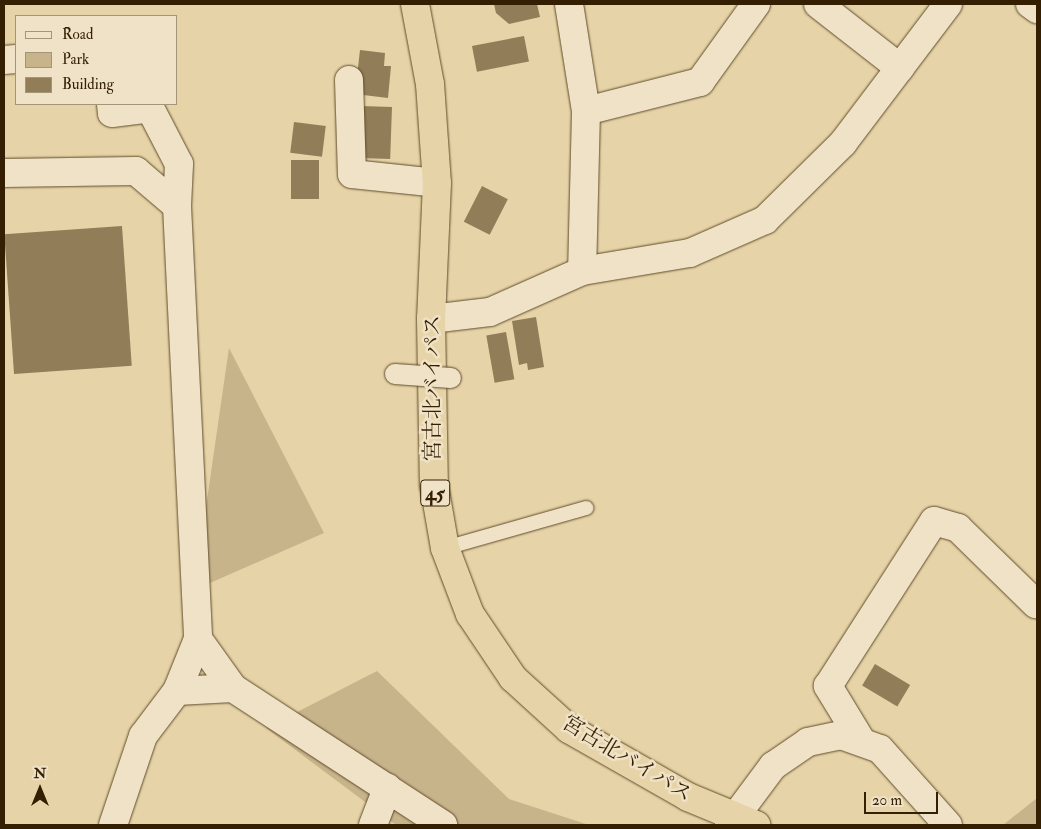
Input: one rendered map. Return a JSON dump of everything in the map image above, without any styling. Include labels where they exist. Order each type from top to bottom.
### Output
[{"type":"highway","name":"宮古北バイパス","points":[[415,4],[430,84],[437,183],[431,319],[434,485],[445,548],[470,614],[520,684],[569,729],[688,797],[741,822]]},
{"type":"street","points":[[569,4],[586,111],[582,270]]},
{"type":"street","points":[[586,111],[700,82],[756,4]]},
{"type":"street","points":[[818,4],[900,68]]},
{"type":"street","points":[[431,319],[490,312],[582,270],[690,253],[765,220],[843,143],[948,4]]},
{"type":"street","points":[[1030,4],[1037,9]]},
{"type":"street","points":[[349,80],[352,174],[437,183]]},
{"type":"street","points":[[111,105],[112,113],[150,108],[179,164],[177,206],[198,639],[177,691],[143,736],[113,825]]},
{"type":"street","points":[[4,172],[136,171],[177,206]]},
{"type":"street","points":[[395,374],[451,378]]},
{"type":"street","points":[[862,742],[828,686],[934,522],[958,528],[1036,604]]},
{"type":"street","points":[[198,639],[233,688],[443,825]]},
{"type":"street","points":[[177,691],[233,688]]},
{"type":"street","points":[[741,822],[773,766],[808,742],[841,735],[880,749],[948,825]]},
{"type":"street","points":[[373,825],[387,788]]},
{"type":"lane","points":[[445,548],[586,508]]},
{"type":"green space","points":[[229,348],[324,533],[194,590]]},
{"type":"green space","points":[[377,671],[509,799],[589,825],[396,825],[266,728]]},
{"type":"green space","points":[[1037,798],[1037,825],[1003,825]]},
{"type":"building","points":[[494,4],[537,4],[540,17],[509,24],[496,13]]},
{"type":"building","points":[[524,36],[529,62],[477,72],[472,46]]},
{"type":"building","points":[[360,50],[385,53],[384,66],[391,66],[388,98],[355,94]]},
{"type":"building","points":[[361,106],[392,107],[390,159],[359,158]]},
{"type":"building","points":[[294,122],[326,126],[322,157],[290,153]]},
{"type":"building","points":[[291,160],[319,160],[319,199],[291,199]]},
{"type":"building","points":[[482,186],[508,199],[490,235],[464,222]]},
{"type":"building","points":[[122,226],[132,366],[14,374],[4,234]]},
{"type":"building","points":[[536,317],[544,367],[528,370],[527,363],[519,365],[512,321]]},
{"type":"building","points":[[506,332],[514,379],[495,383],[486,335]]},
{"type":"building","points":[[875,664],[910,685],[897,707],[862,685]]}]
